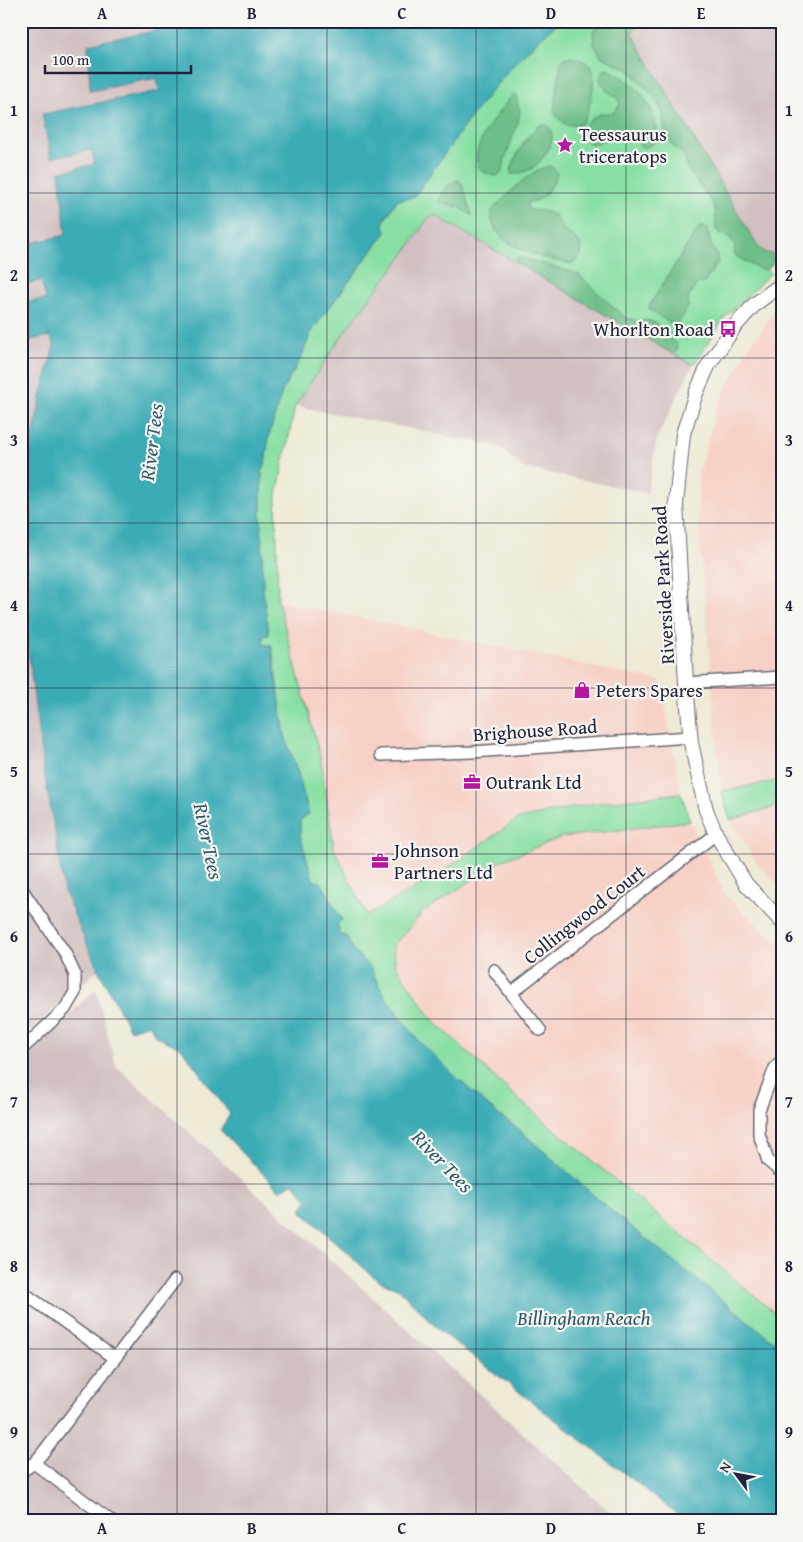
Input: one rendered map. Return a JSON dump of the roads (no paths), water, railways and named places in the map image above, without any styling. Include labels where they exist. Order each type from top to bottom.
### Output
[{"type":"street","name":"Riverside Park Road","points":[[782,284],[755,304],[735,326],[709,364],[696,393],[683,434],[676,504],[690,737],[706,810],[716,834],[746,884],[782,922]]},
{"type":"street","points":[[686,683],[782,677]]},
{"type":"street","name":"Brighouse Road","points":[[381,754],[472,752],[690,737]]},
{"type":"street","name":"Collingwood Court","points":[[512,992],[716,834]]},
{"type":"street","points":[[21,888],[65,953],[75,975],[75,992],[65,1009],[21,1050]]},
{"type":"street","points":[[494,970],[540,1030]]},
{"type":"street","points":[[782,1061],[775,1068],[759,1110],[759,1134],[768,1161],[782,1173]]},
{"type":"street","points":[[21,1472],[34,1463],[175,1280]]},
{"type":"street","points":[[21,1291],[115,1358]]},
{"type":"street","points":[[34,1463],[111,1521]]},
{"type":"water","points":[[204,21],[561,21],[518,60],[499,81],[414,197],[397,200],[383,222],[386,232],[311,332],[302,356],[282,391],[269,436],[262,472],[263,591],[269,635],[263,636],[264,645],[271,645],[285,736],[298,773],[309,814],[300,820],[300,835],[313,880],[321,882],[342,920],[337,923],[340,935],[346,936],[353,950],[369,966],[386,998],[417,1039],[498,1115],[516,1127],[615,1214],[782,1348],[782,1521],[686,1521],[439,1330],[399,1289],[377,1280],[301,1211],[307,1200],[293,1182],[280,1191],[220,1130],[230,1114],[181,1048],[155,1036],[150,1024],[130,1030],[98,970],[64,891],[42,761],[26,633],[22,485],[54,345],[50,336],[21,342],[21,303],[46,299],[41,281],[26,284],[21,259],[21,245],[66,235],[59,172],[94,164],[92,150],[51,158],[42,114],[159,91],[157,78],[90,91],[88,44]]},
{"type":"place","name":"Teessaurus triceratops","points":[[565,145]]},
{"type":"place","name":"Whorlton Road","points":[[728,329]]},
{"type":"place","name":"Peters Spares","points":[[582,690]]},
{"type":"place","name":"Outrank Ltd","points":[[472,782]]},
{"type":"place","name":"Johnson Partners Ltd","points":[[380,861]]},
{"type":"water label","name":"River Tees","points":[[151,442]]},
{"type":"water label","name":"River Tees","points":[[209,841]]},
{"type":"water label","name":"River Tees","points":[[443,1161]]},
{"type":"water label","name":"Billingham Reach","points":[[584,1317]]}]
